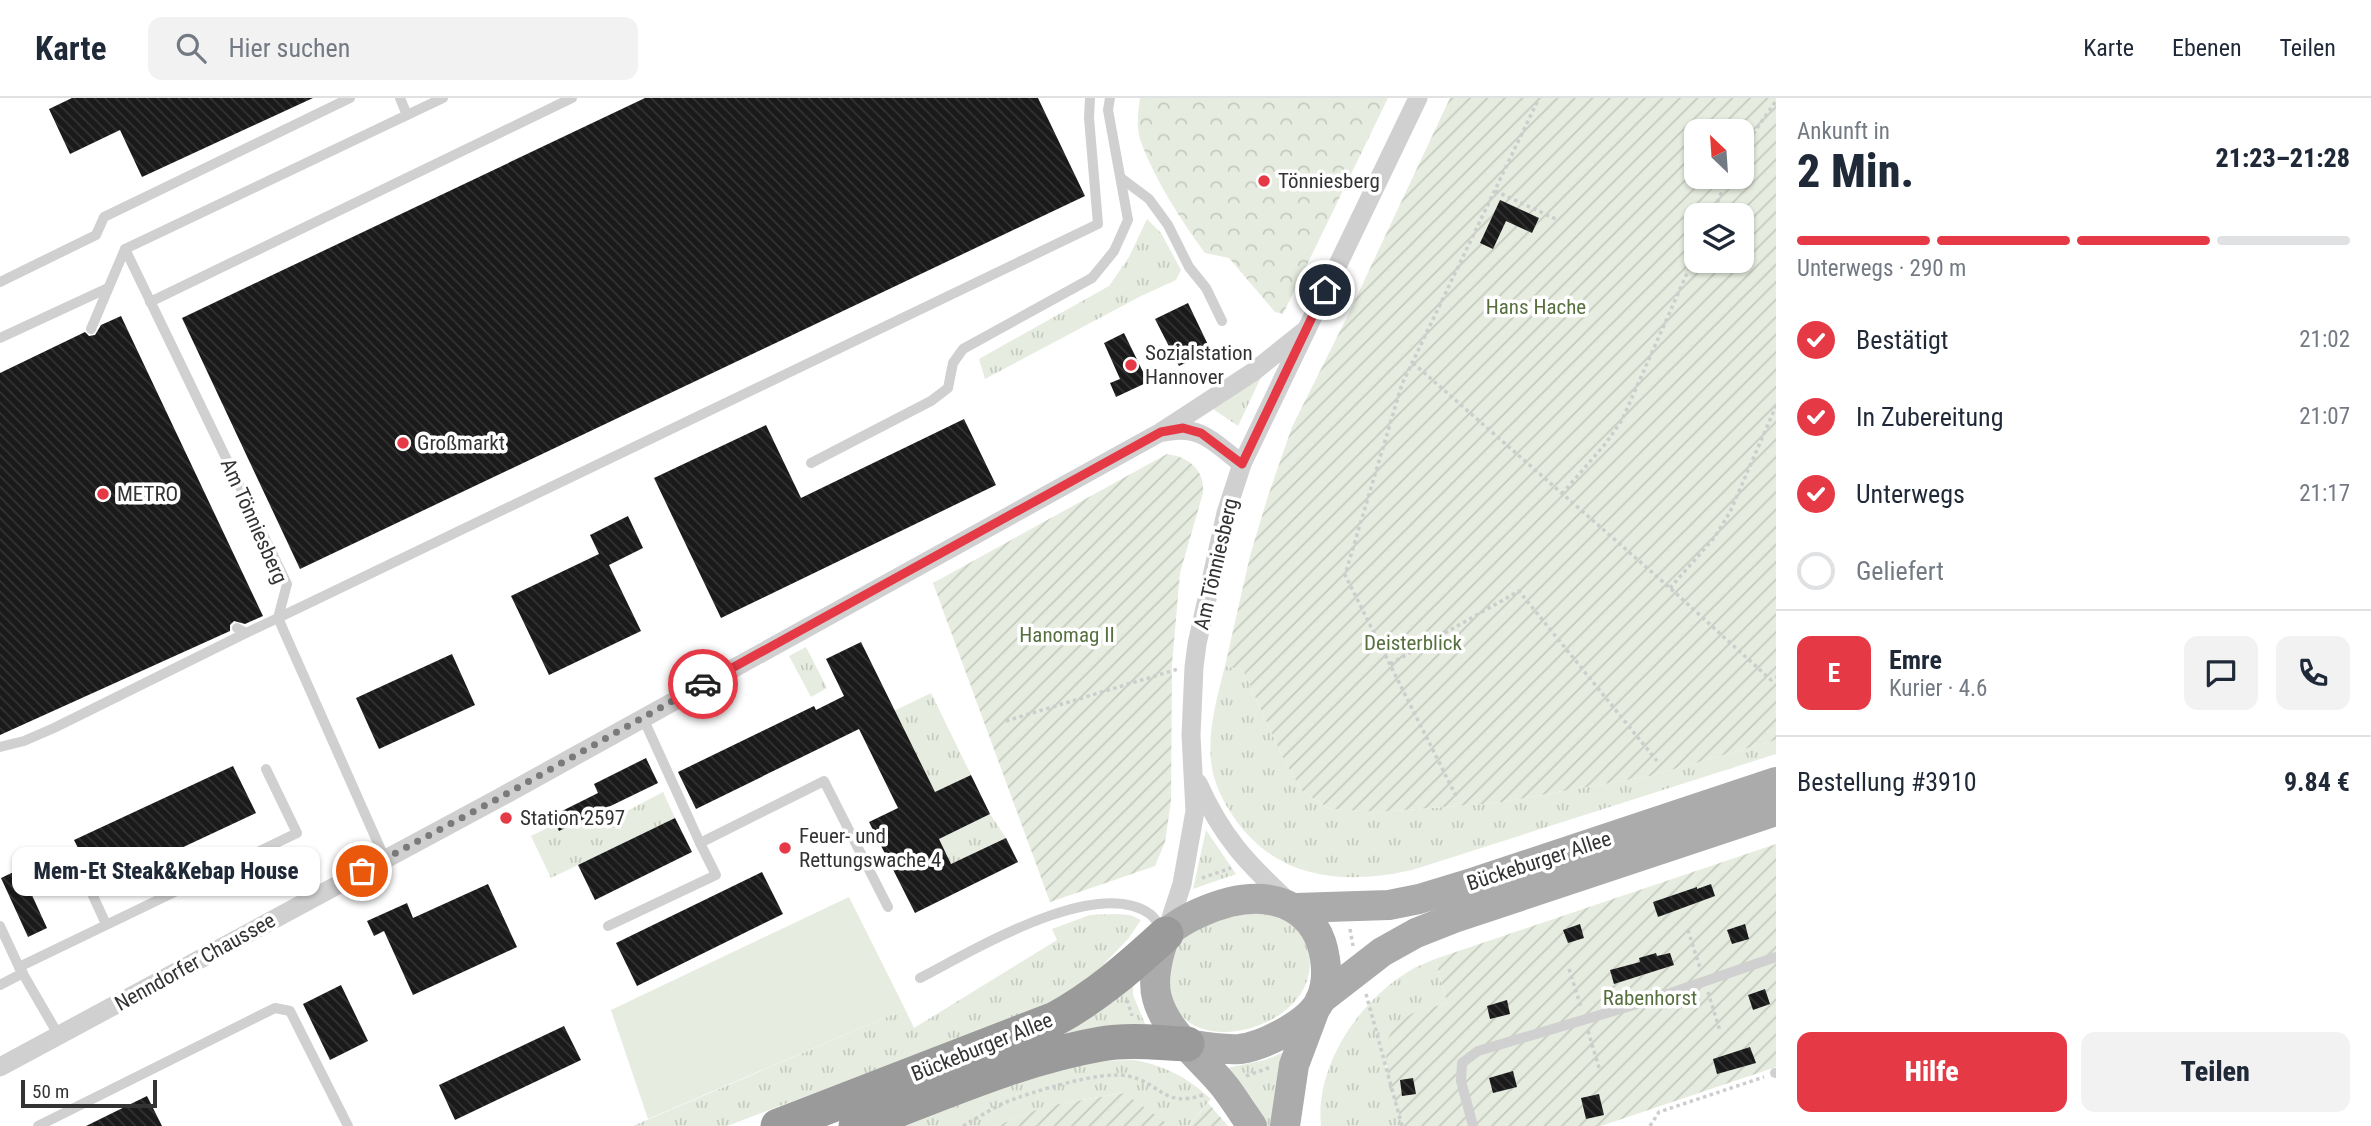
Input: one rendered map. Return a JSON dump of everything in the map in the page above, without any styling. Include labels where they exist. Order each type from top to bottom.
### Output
[{"type":"highway","name":"Bückeburger Allee","points":[[778,1126],[1055,1019],[1083,1003],[1119,976],[1166,934]]},
{"type":"highway","name":"Bückeburger Allee","points":[[856,1126],[1057,1054],[1102,1044],[1135,1041],[1187,1044]]},
{"type":"main road","name":"Bückeburger Allee","points":[[1296,908],[1389,905],[1419,899],[1475,883],[1776,782]]},
{"type":"main road","name":"Bückeburger Allee","points":[[1318,1003],[1382,953],[1416,933],[1776,811]]},
{"type":"main road","points":[[1252,1126],[1225,1087],[1187,1044],[1161,1009],[1155,988],[1157,960],[1166,934],[1196,915],[1242,899],[1262,898],[1296,908],[1309,921],[1323,948],[1326,979],[1294,1065],[1285,1126]]},
{"type":"main road","points":[[1187,1044],[1243,1049],[1285,1032],[1300,1022],[1318,1003]]},
{"type":"street","name":"Am Tönniesberg","points":[[1166,934],[1182,884],[1195,811],[1191,735],[1194,667],[1226,513],[1242,464],[1418,98]]},
{"type":"street","name":"Nenndorfer Chaussee","points":[[0,1067],[643,718],[1161,432],[1253,372],[1307,329]]},
{"type":"street","name":"Nenndorfer Chaussee","points":[[1161,432],[1183,428],[1201,433],[1242,464]]},
{"type":"street","name":"Am Tönniesberg","points":[[1195,776],[1224,832],[1247,863],[1296,908]]},
{"type":"lane","points":[[0,282],[96,235],[104,217],[350,98]]},
{"type":"lane","points":[[400,98],[407,116]]},
{"type":"lane","points":[[91,329],[125,248],[443,98]]},
{"type":"lane","points":[[150,302],[572,98]]},
{"type":"lane","points":[[0,747],[24,741],[65,723],[241,630],[278,618],[1098,224],[1089,118],[1090,98]]},
{"type":"lane","points":[[811,463],[931,401],[948,388],[953,363],[963,349],[1092,278],[1114,251],[1128,220],[1108,110],[1110,98]]},
{"type":"lane","points":[[1121,178],[1149,199],[1168,225],[1189,267],[1206,288],[1222,321]]},
{"type":"lane","name":"Am Tönniesberg","points":[[125,248],[287,584],[278,618],[385,859]]},
{"type":"lane","points":[[0,338],[108,288]]},
{"type":"lane","points":[[608,926],[716,875],[643,718]]},
{"type":"lane","points":[[0,985],[21,970],[106,924],[297,833],[266,769]]},
{"type":"lane","points":[[700,843],[824,781],[888,906]]},
{"type":"lane","points":[[54,885],[82,872],[106,924]]},
{"type":"lane","points":[[920,978],[1018,927],[1091,903],[1126,904],[1151,914],[1166,934]]},
{"type":"lane","points":[[0,926],[21,970],[59,1036]]},
{"type":"lane","points":[[1473,1126],[1461,1081],[1462,1063],[1478,1051],[1644,1002],[1776,957]]},
{"type":"lane","points":[[38,1126],[275,1008],[290,1011],[348,1126]]},
{"type":"path","points":[[1456,796],[1345,575],[1402,384],[1539,98]]},
{"type":"path","points":[[1754,132],[1776,101]]},
{"type":"path","points":[[1495,191],[1558,220]]},
{"type":"path","points":[[1562,494],[1622,420],[1687,273]]},
{"type":"path","points":[[1413,363],[1771,680],[1776,677]]},
{"type":"path","points":[[1670,588],[1714,538],[1730,512],[1776,406]]},
{"type":"path","points":[[1390,664],[1519,591],[1657,761]]},
{"type":"path","points":[[1006,721],[1181,668],[1194,667]]},
{"type":"path","points":[[1364,988],[1402,1126]]},
{"type":"path","points":[[963,1126],[1004,1103],[1032,1093],[1112,1075],[1128,1076],[1177,1100],[1190,1099],[1283,1064],[1294,1065]]},
{"type":"path","points":[[1650,1126],[1658,1112],[1776,1073]]},
{"type":"green space","points":[[1140,98],[1388,98],[1283,314],[1275,312],[1229,258],[1205,253],[1187,228],[1161,185],[1139,137]]},
{"type":"green space","points":[[1450,98],[1776,98],[1776,740],[1650,776],[1496,803],[1378,812],[1330,809],[1302,791],[1283,758],[1243,670],[1225,666],[1250,556],[1292,427]]},
{"type":"green space","points":[[1147,219],[1161,233],[1181,270],[1176,280],[985,379],[979,359],[1109,286],[1129,257]]},
{"type":"green space","points":[[1263,373],[1238,426],[1213,409]]},
{"type":"green space","name":"Hanomag II","points":[[1167,454],[1182,458],[1194,466],[1201,478],[1203,493],[1180,573],[1172,664],[1171,801],[1165,842],[1155,866],[1050,902],[933,583]]},
{"type":"green space","points":[[806,647],[827,688],[811,697],[789,656]]},
{"type":"green space","points":[[1225,666],[1243,670],[1283,758],[1302,791],[1330,809],[1378,812],[1496,803],[1650,776],[1776,740],[1776,754],[1412,870],[1387,875],[1338,877],[1292,866],[1271,855],[1252,839],[1226,806],[1214,777],[1210,749],[1214,713]]},
{"type":"green space","points":[[931,693],[971,775],[918,801],[894,711]]},
{"type":"green space","points":[[663,792],[675,818],[551,878],[531,836],[555,824],[560,831],[584,819],[587,807],[597,827]]},
{"type":"green space","points":[[990,814],[1006,838],[951,864],[939,839]]},
{"type":"green space","points":[[1206,830],[1236,874],[1193,889]]},
{"type":"green space","name":"Rabenhorst","points":[[1776,844],[1776,1067],[1601,1126],[1403,1126],[1389,1082],[1386,1051],[1389,1037],[1396,1025],[1413,1013],[1447,1003],[1435,959]]},
{"type":"green space","points":[[849,897],[905,1009],[648,1119],[611,1010]]},
{"type":"green space","points":[[1252,909],[1283,916],[1298,930],[1304,940],[1310,962],[1307,982],[1297,999],[1282,1013],[1263,1024],[1220,1032],[1200,1028],[1179,1012],[1173,1001],[1169,974],[1176,949],[1184,938],[1199,927]]},
{"type":"green space","points":[[1090,915],[1130,915],[1141,920],[1128,939],[1104,964],[1106,968],[1048,1005],[727,1126],[633,1126],[905,1009],[914,1028],[1057,940],[1052,929]]},
{"type":"green space","points":[[1435,959],[1447,1003],[1408,1015],[1385,1065],[1403,1126],[1321,1126],[1321,1104],[1332,1060],[1356,1019],[1388,986],[1409,971]]},
{"type":"green space","points":[[1133,978],[1133,995],[1146,1026],[1037,1039]]},
{"type":"green space","points":[[1285,1054],[1275,1126],[1267,1126],[1253,1100],[1227,1068],[1265,1060]]},
{"type":"green space","points":[[1135,1060],[1176,1074],[1211,1099],[1188,1126],[1171,1126],[1123,1093],[1046,1106],[996,1126],[883,1126],[1090,1061]]},
{"type":"green space","points":[[1124,1093],[1171,1126],[996,1126],[1046,1106]]},
{"type":"green space","points":[[1208,1103],[1228,1126],[1188,1126]]},
{"type":"building","points":[[72,98],[313,98],[142,177],[120,130],[70,154],[49,109]]},
{"type":"building","name":"Großmarkt","points":[[645,98],[1038,98],[1085,196],[300,569],[182,318]]},
{"type":"building","points":[[1500,200],[1539,218],[1532,233],[1506,221],[1493,249],[1480,243]]},
{"type":"building","points":[[1188,303],[1211,351],[1179,366],[1155,319]]},
{"type":"building","name":"METRO","points":[[121,316],[263,616],[245,624],[234,621],[230,625],[230,631],[0,735],[0,373],[85,332],[89,336],[95,335],[101,325]]},
{"type":"building","name":"Sozialstation Hannover","points":[[1124,333],[1148,382],[1116,397],[1110,383],[1120,379],[1104,343]]},
{"type":"building","points":[[964,419],[996,485],[721,618],[654,478],[766,425],[801,498]]},
{"type":"building","points":[[628,516],[643,548],[609,565],[641,631],[549,675],[511,596],[599,554],[590,535]]},
{"type":"building","points":[[861,642],[935,792],[971,775],[990,814],[939,839],[951,864],[1006,838],[1018,862],[915,913],[869,822],[898,808],[859,729],[696,809],[678,772],[814,706],[816,710],[844,696],[826,659]]},
{"type":"building","points":[[452,654],[475,705],[379,749],[356,698]]},
{"type":"building","points":[[646,758],[658,783],[559,831],[552,816],[598,793],[594,784]]},
{"type":"building","points":[[233,766],[256,813],[145,865],[150,875],[116,890],[112,880],[97,886],[74,840]]},
{"type":"building","points":[[675,818],[692,852],[595,900],[578,865]]},
{"type":"building","points":[[20,869],[47,928],[28,937],[1,878]]},
{"type":"building","points":[[762,872],[783,914],[637,986],[616,943]]},
{"type":"building","points":[[488,884],[517,947],[413,995],[384,931],[374,936],[367,921],[407,903],[413,918]]},
{"type":"building","points":[[1711,884],[1715,896],[1658,917],[1653,902]]},
{"type":"building","points":[[1580,924],[1584,938],[1568,943],[1563,930]]},
{"type":"building","points":[[1745,924],[1749,939],[1732,944],[1727,930]]},
{"type":"building","points":[[1656,953],[1657,956],[1670,953],[1674,965],[1614,984],[1610,970],[1640,962],[1639,958]]},
{"type":"building","points":[[341,985],[368,1041],[330,1060],[303,1004]]},
{"type":"building","points":[[1765,989],[1770,1004],[1753,1010],[1748,995]]},
{"type":"building","points":[[1507,1000],[1510,1014],[1490,1019],[1487,1006]]},
{"type":"building","points":[[564,1026],[581,1060],[455,1120],[439,1085]]},
{"type":"building","points":[[1750,1047],[1756,1063],[1717,1074],[1713,1059]]},
{"type":"building","points":[[1513,1071],[1517,1087],[1493,1093],[1489,1078]]},
{"type":"building","points":[[1413,1078],[1416,1094],[1402,1096],[1400,1080]]},
{"type":"building","points":[[1599,1094],[1604,1115],[1586,1119],[1581,1098]]},
{"type":"building","points":[[147,1096],[162,1126],[86,1126]]},
{"type":"way so far","points":[[362,871],[703,684]]},
{"type":"place","name":"Tönniesberg","points":[[1264,181]]},
{"type":"place","name":"Sozialstation Hannover","points":[[1131,365]]},
{"type":"place","name":"Großmarkt","points":[[403,443]]},
{"type":"place","name":"METRO","points":[[103,494]]},
{"type":"place","name":"Station 2597","points":[[506,818]]},
{"type":"place","name":"Feuer- und Rettungswache 4","points":[[785,848]]},
{"type":"place","name":"Mem-Et Steak&Kebap House","points":[[362,871]]},
{"type":"route","points":[[703,684],[1161,432],[1183,428],[1201,433],[1242,464],[1325,290]]},
{"type":"park label","name":"Hans Hache","points":[[1536,307]]},
{"type":"park label","name":"Deisterblick","points":[[1413,643]]}]
